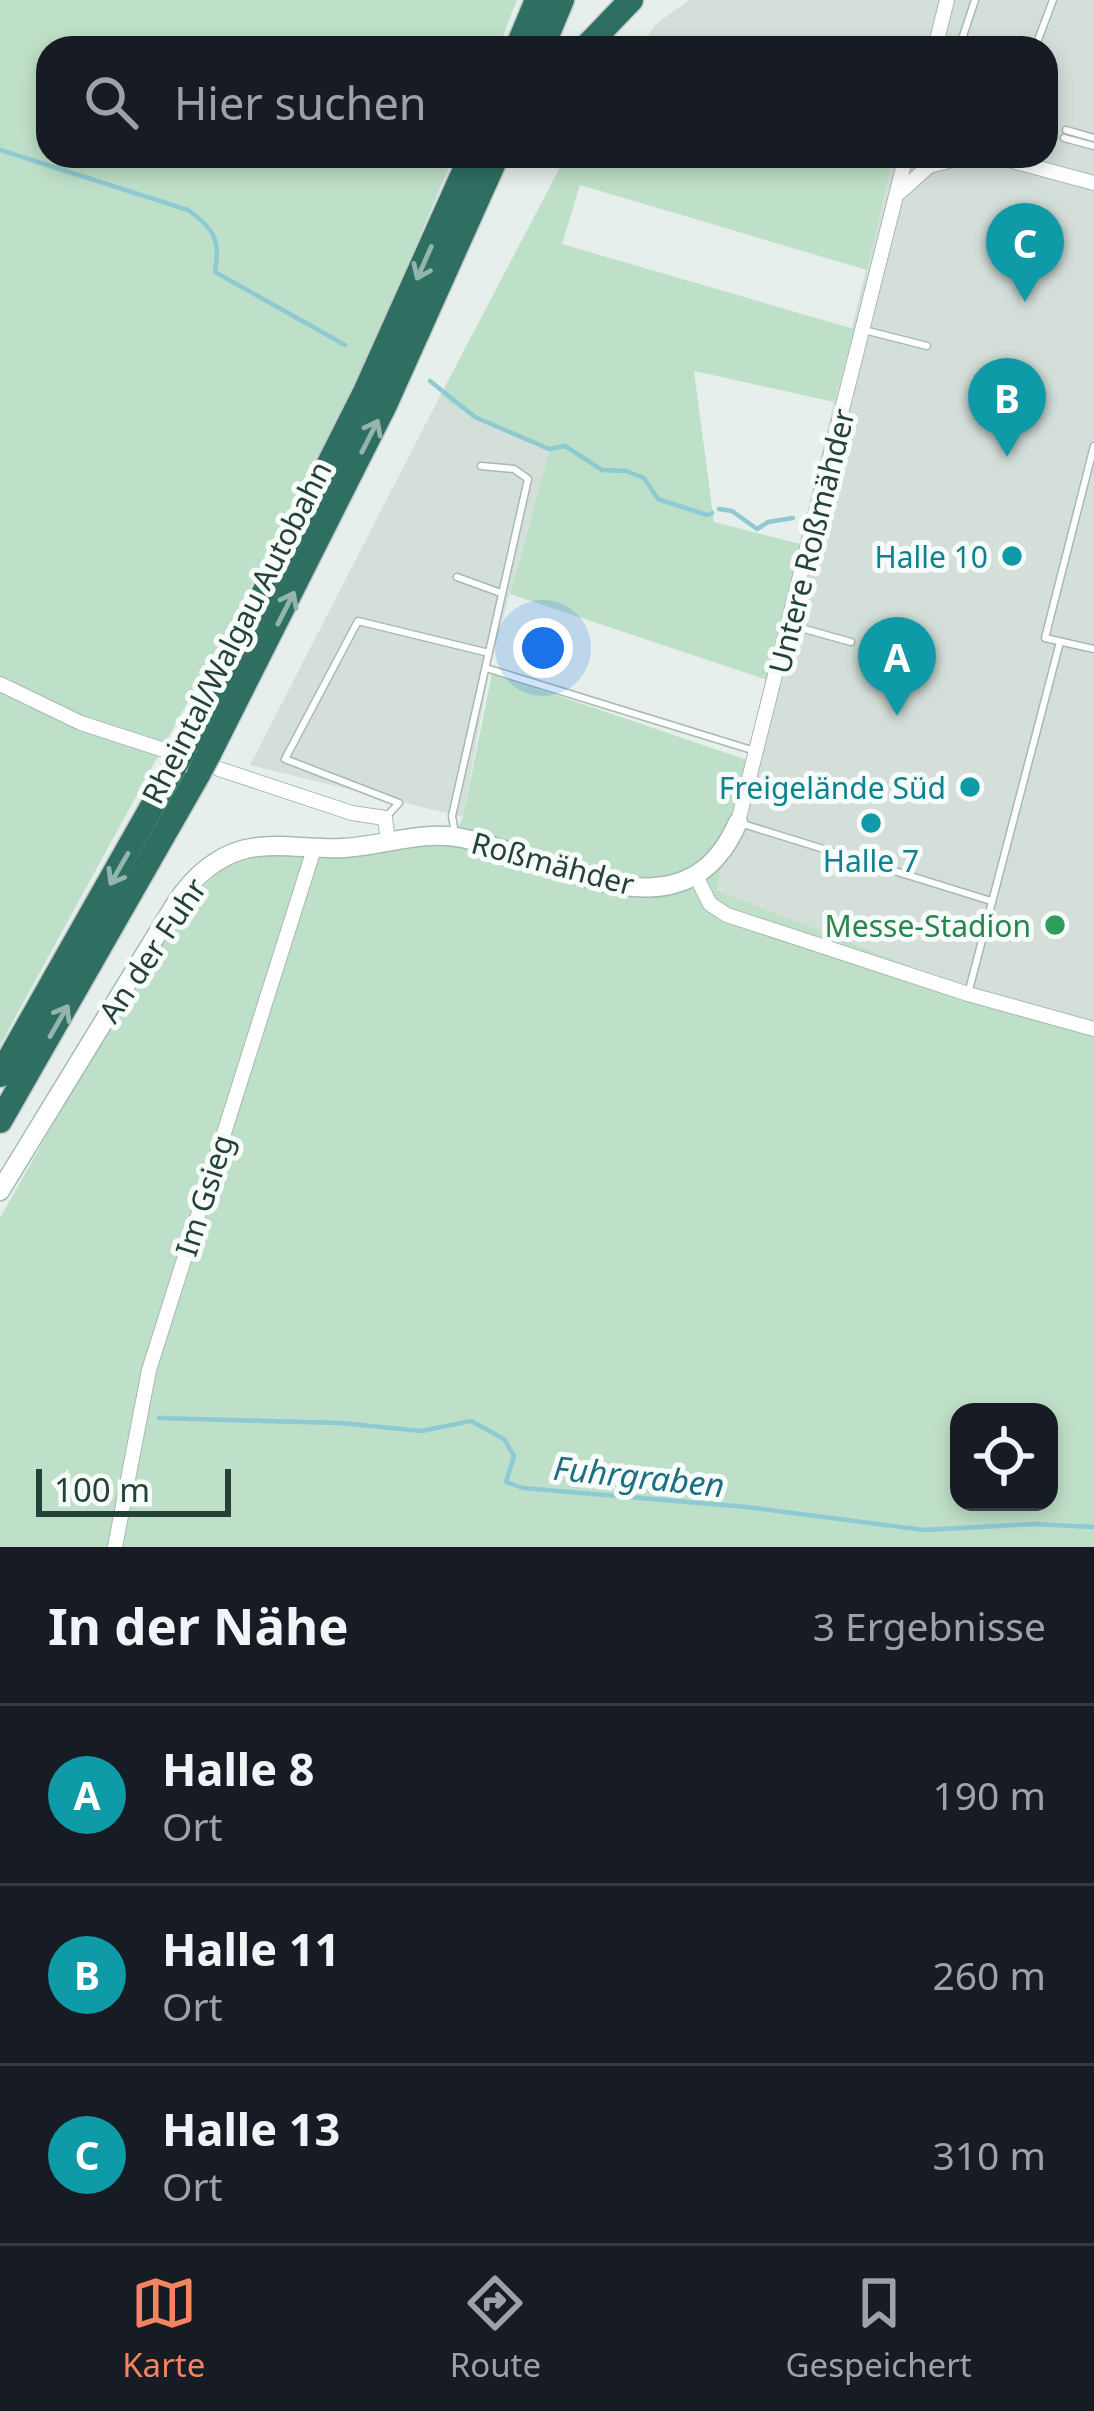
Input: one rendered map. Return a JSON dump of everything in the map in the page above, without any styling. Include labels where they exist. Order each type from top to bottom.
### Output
[{"type":"highway","points":[[522,36],[537,0]]},
{"type":"highway","points":[[547,36],[562,0]]},
{"type":"highway","points":[[597,36],[632,0]]},
{"type":"highway","name":"Rheintal/Walgau Autobahn","points":[[0,1121],[192,761],[466,168]]},
{"type":"highway","name":"Rheintal/Walgau Autobahn","points":[[0,1076],[320,541],[492,168]]},
{"type":"highway","points":[[480,195],[506,168]]},
{"type":"main road","name":"Untere Roßmähder","points":[[695,876],[719,856],[739,822]]},
{"type":"main road","name":"Roßmähder","points":[[388,841],[456,837],[621,886],[661,888],[695,876]]},
{"type":"main road","name":"An der Fuhr","points":[[0,1191],[194,880],[211,865],[242,850],[388,841]]},
{"type":"street","points":[[938,36],[947,0]]},
{"type":"street","name":"Untere Roßmähder","points":[[739,822],[906,168]]},
{"type":"street","points":[[900,192],[927,168]]},
{"type":"street","points":[[1038,168],[1094,183]]},
{"type":"street","points":[[0,684],[81,723],[352,813],[385,818],[388,841]]},
{"type":"street","name":"Im Gsieg","points":[[115,1547],[148,1370],[314,848]]},
{"type":"street","points":[[695,876],[710,904],[728,915],[968,994],[1094,1029]]},
{"type":"lane","points":[[963,36],[975,0]]},
{"type":"lane","points":[[1040,36],[1053,0]]},
{"type":"lane","points":[[1065,134],[1094,142]]},
{"type":"lane","points":[[864,330],[927,346]]},
{"type":"lane","points":[[1094,446],[1045,638],[1094,650]]},
{"type":"lane","points":[[456,837],[452,816],[528,479],[514,469],[481,466]]},
{"type":"lane","points":[[457,577],[500,593]]},
{"type":"lane","points":[[385,818],[399,803],[284,758],[358,622],[489,653]]},
{"type":"lane","points":[[790,625],[851,642]]},
{"type":"lane","points":[[968,994],[1060,642]]},
{"type":"lane","points":[[486,668],[758,752]]},
{"type":"lane","points":[[739,822],[992,902]]},
{"type":"shaded area","points":[[689,0],[1094,0],[1094,1029],[959,985],[715,890],[891,168],[1058,168],[1058,36],[648,36],[656,24]]},
{"type":"shaded area","points":[[440,396],[474,419],[549,452],[491,661],[463,817],[250,765]]},
{"type":"green space","points":[[0,0],[517,0],[503,36],[36,36],[36,168],[449,168],[352,395],[0,1045]]},
{"type":"green space","points":[[560,168],[891,168],[867,270],[580,185],[562,244],[854,329],[834,402],[694,371],[714,522],[800,544],[767,680],[510,594],[549,452],[474,419],[440,396]]},
{"type":"green space","points":[[492,673],[747,760],[716,890],[959,985],[1094,1029],[1094,1547],[0,1547],[0,1218],[82,1073],[194,895],[226,866],[264,855],[328,858],[449,845],[463,817]]},
{"type":"waterway","points":[[0,150],[36,161]]},
{"type":"waterway","points":[[56,168],[188,210],[214,236],[215,272],[345,345]]},
{"type":"waterway","points":[[430,381],[475,417],[549,449],[565,446],[602,470],[644,478],[658,499],[712,513]]},
{"type":"waterway","points":[[719,509],[732,511],[757,529],[793,518]]},
{"type":"waterway","name":"Fuhrgraben","points":[[159,1418],[340,1423],[422,1431],[471,1421],[504,1439],[514,1456],[506,1482],[523,1488],[746,1507],[924,1530],[1034,1524],[1094,1527]]},
{"type":"place","name":"Halle 13","points":[[1025,302]]},
{"type":"place","name":"Halle 11","points":[[1007,457]]},
{"type":"place","name":"Halle 10","points":[[1012,556]]},
{"type":"place","name":"Halle 8","points":[[897,716]]},
{"type":"place","name":"Freigelände Süd","points":[[970,787]]},
{"type":"place","name":"Halle 7","points":[[871,823]]},
{"type":"place","name":"Messe-Stadion","points":[[1055,925]]}]
